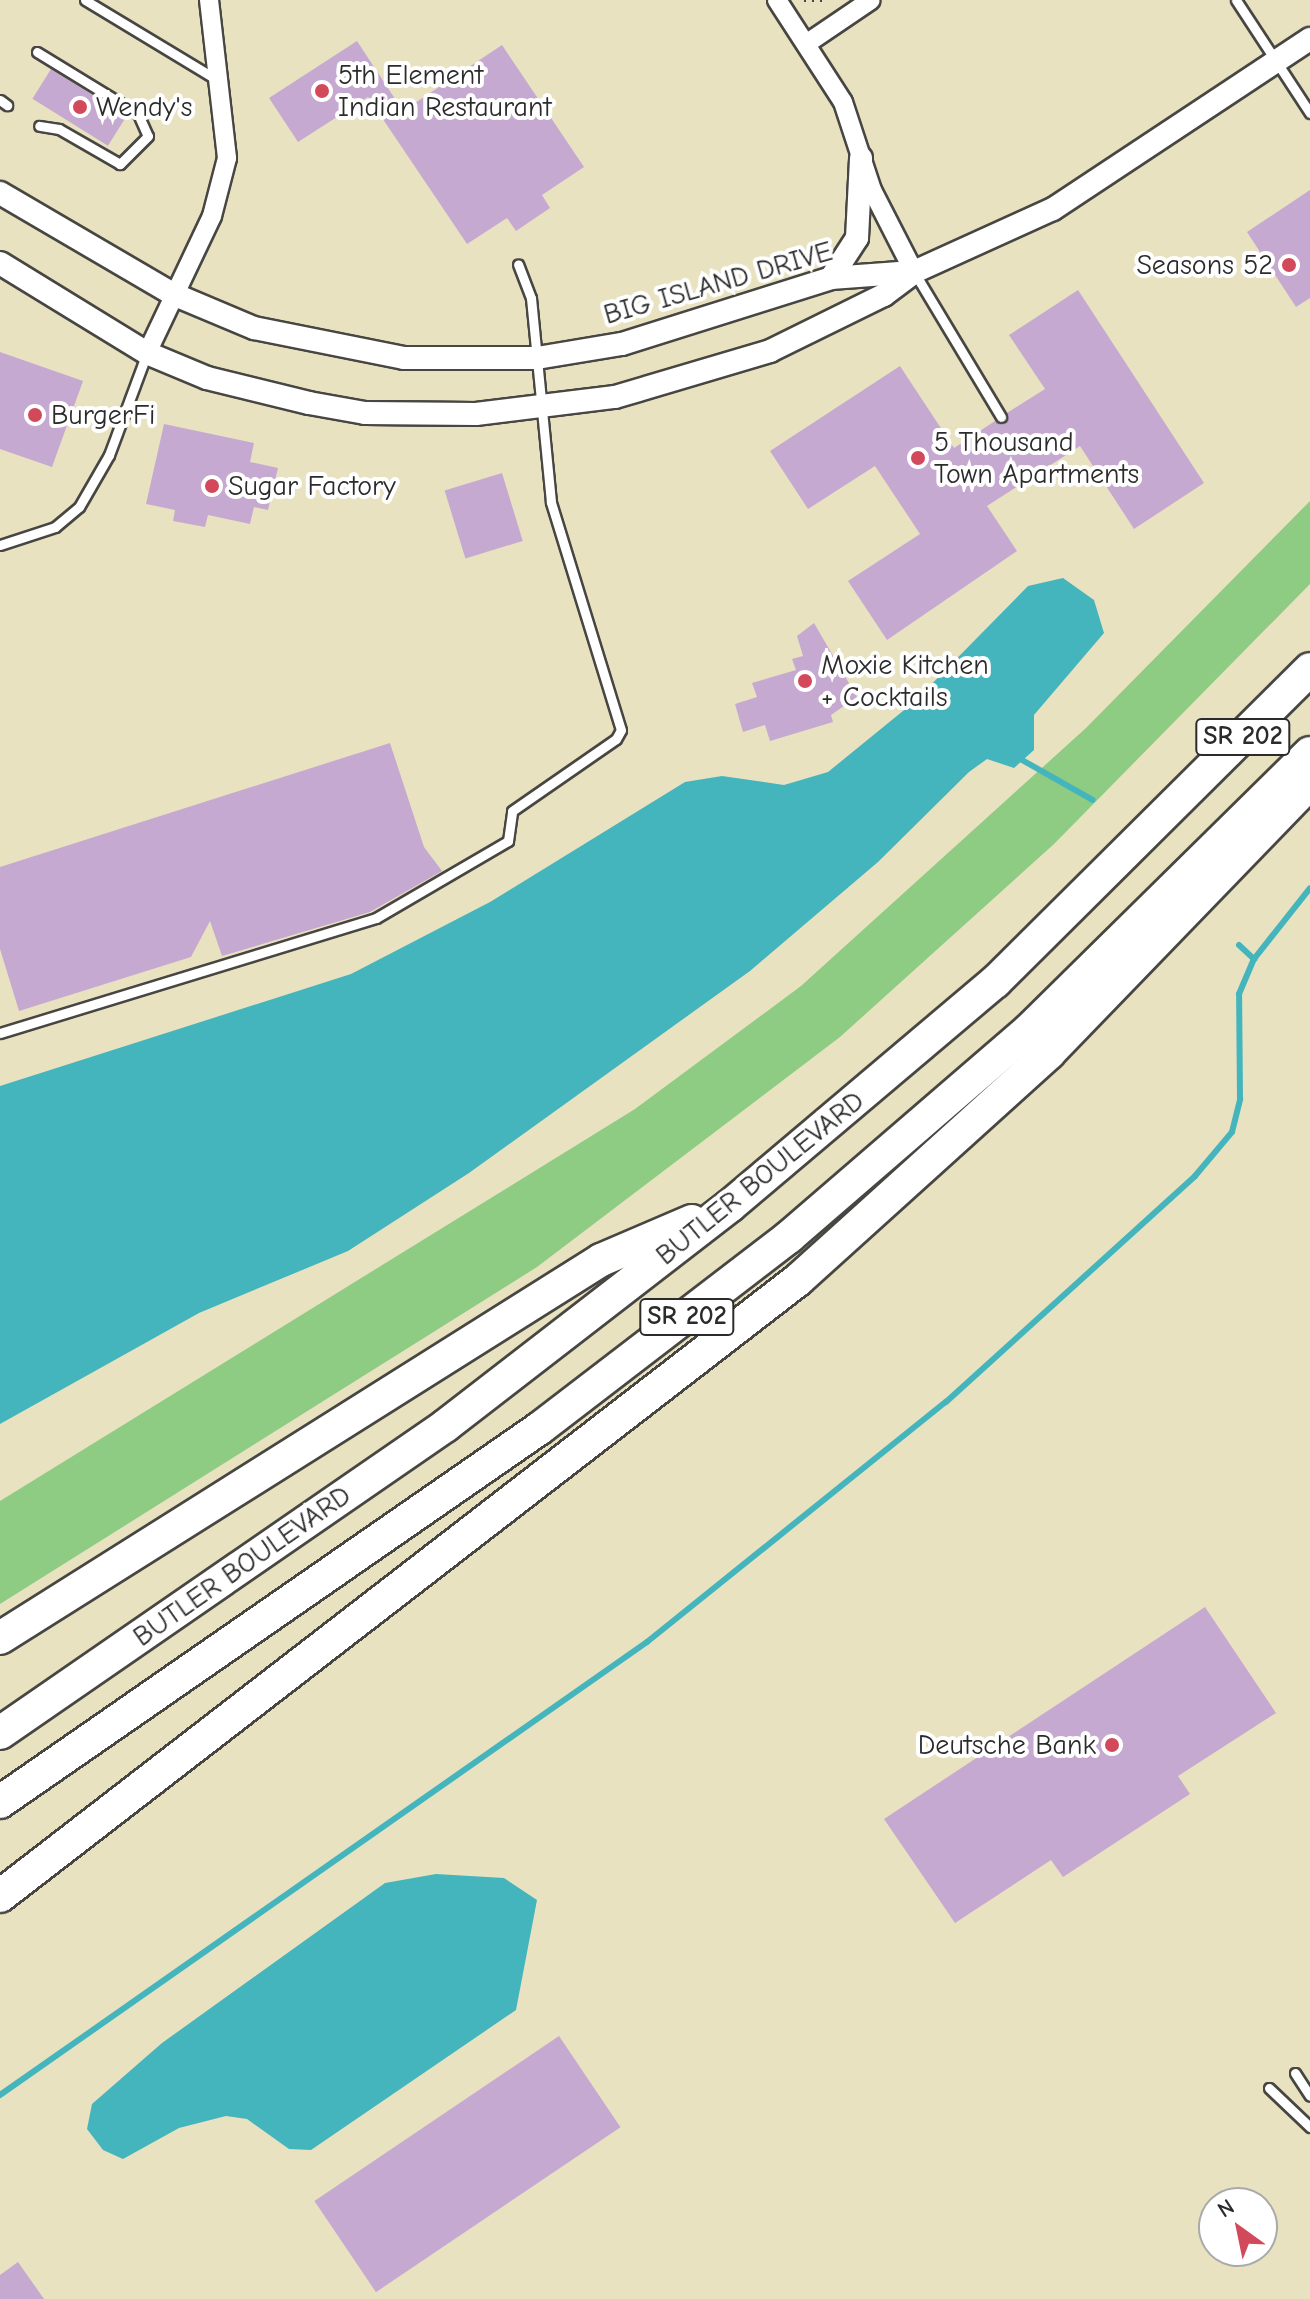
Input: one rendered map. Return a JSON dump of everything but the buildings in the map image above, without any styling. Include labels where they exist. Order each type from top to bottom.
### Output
[{"type":"highway","name":"BUTLER BOULEVARD","points":[[0,1733],[445,1426],[731,1205],[995,982],[1310,669]]},
{"type":"highway","name":"BUTLER BOULEVARD","points":[[0,1802],[540,1428],[789,1237],[1030,1029],[1310,753]]},
{"type":"highway","points":[[0,1896],[798,1280],[1059,1043],[1310,783]]},
{"type":"highway","points":[[0,1638],[601,1260],[731,1205]]},
{"type":"street","points":[[147,353],[221,190],[227,158],[209,0]]},
{"type":"street","points":[[777,0],[843,102],[861,158],[914,272]]},
{"type":"street","points":[[806,44],[871,0]]},
{"type":"street","name":"BIG ISLAND DRIVE","points":[[0,263],[147,353],[207,378],[365,413],[543,406],[653,388],[770,351],[884,295],[914,272],[1053,209],[1310,39]]},
{"type":"street","points":[[831,278],[857,238],[861,158]]},
{"type":"street","name":"BIG ISLAND DRIVE","points":[[0,193],[173,294],[254,328],[333,348],[440,361],[537,358],[637,340],[831,278],[914,272]]},
{"type":"lane","points":[[85,0],[216,79]]},
{"type":"lane","points":[[1236,0],[1310,113]]},
{"type":"lane","points":[[37,52],[138,114],[148,136],[120,164],[59,129],[39,126]]},
{"type":"lane","points":[[0,1033],[376,918],[508,841],[512,811],[616,739],[621,730],[556,528],[531,298],[518,264]]},
{"type":"lane","points":[[914,272],[1001,417]]},
{"type":"lane","points":[[0,545],[55,527],[79,507],[109,455],[147,353]]},
{"type":"lane","points":[[1295,2073],[1310,2096]]},
{"type":"lane","points":[[1269,2088],[1310,2127]]},
{"type":"path","points":[[804,0],[826,0]]},
{"type":"path","points":[[811,14],[813,2]]},
{"type":"green space","points":[[1310,501],[1310,584],[1054,844],[840,1037],[537,1267],[0,1604],[0,1501],[635,1109],[801,986],[1086,728]]},
{"type":"water","points":[[1063,578],[1094,600],[1104,633],[1034,715],[1034,750],[1014,768],[987,759],[969,772],[878,862],[750,971],[469,1173],[348,1251],[199,1313],[0,1424],[0,1086],[351,974],[490,902],[685,782],[722,776],[784,785],[828,772],[914,702],[1028,586]]},
{"type":"water","points":[[436,1874],[504,1878],[537,1900],[516,2010],[311,2150],[289,2149],[247,2119],[226,2116],[179,2128],[123,2159],[103,2150],[87,2129],[92,2104],[162,2043],[385,1883]]},
{"type":"waterway","points":[[1022,760],[1093,800]]},
{"type":"waterway","points":[[0,2095],[647,1642],[946,1402],[1195,1176],[1232,1132],[1240,1099],[1239,994],[1254,959],[1310,888]]},
{"type":"waterway","points":[[1239,945],[1254,959]]},
{"type":"place","name":"5th Element Indian Restaurant","points":[[322,91]]},
{"type":"place","name":"Wendy's","points":[[80,107]]},
{"type":"place","name":"Seasons 52","points":[[1289,265]]},
{"type":"place","name":"BurgerFi","points":[[35,415]]},
{"type":"place","name":"5 Thousand Town Apartments","points":[[918,458]]},
{"type":"place","name":"Sugar Factory","points":[[212,486]]},
{"type":"place","name":"Moxie Kitchen + Cocktails","points":[[805,681]]},
{"type":"place","name":"Deutsche Bank","points":[[1112,1745]]}]
